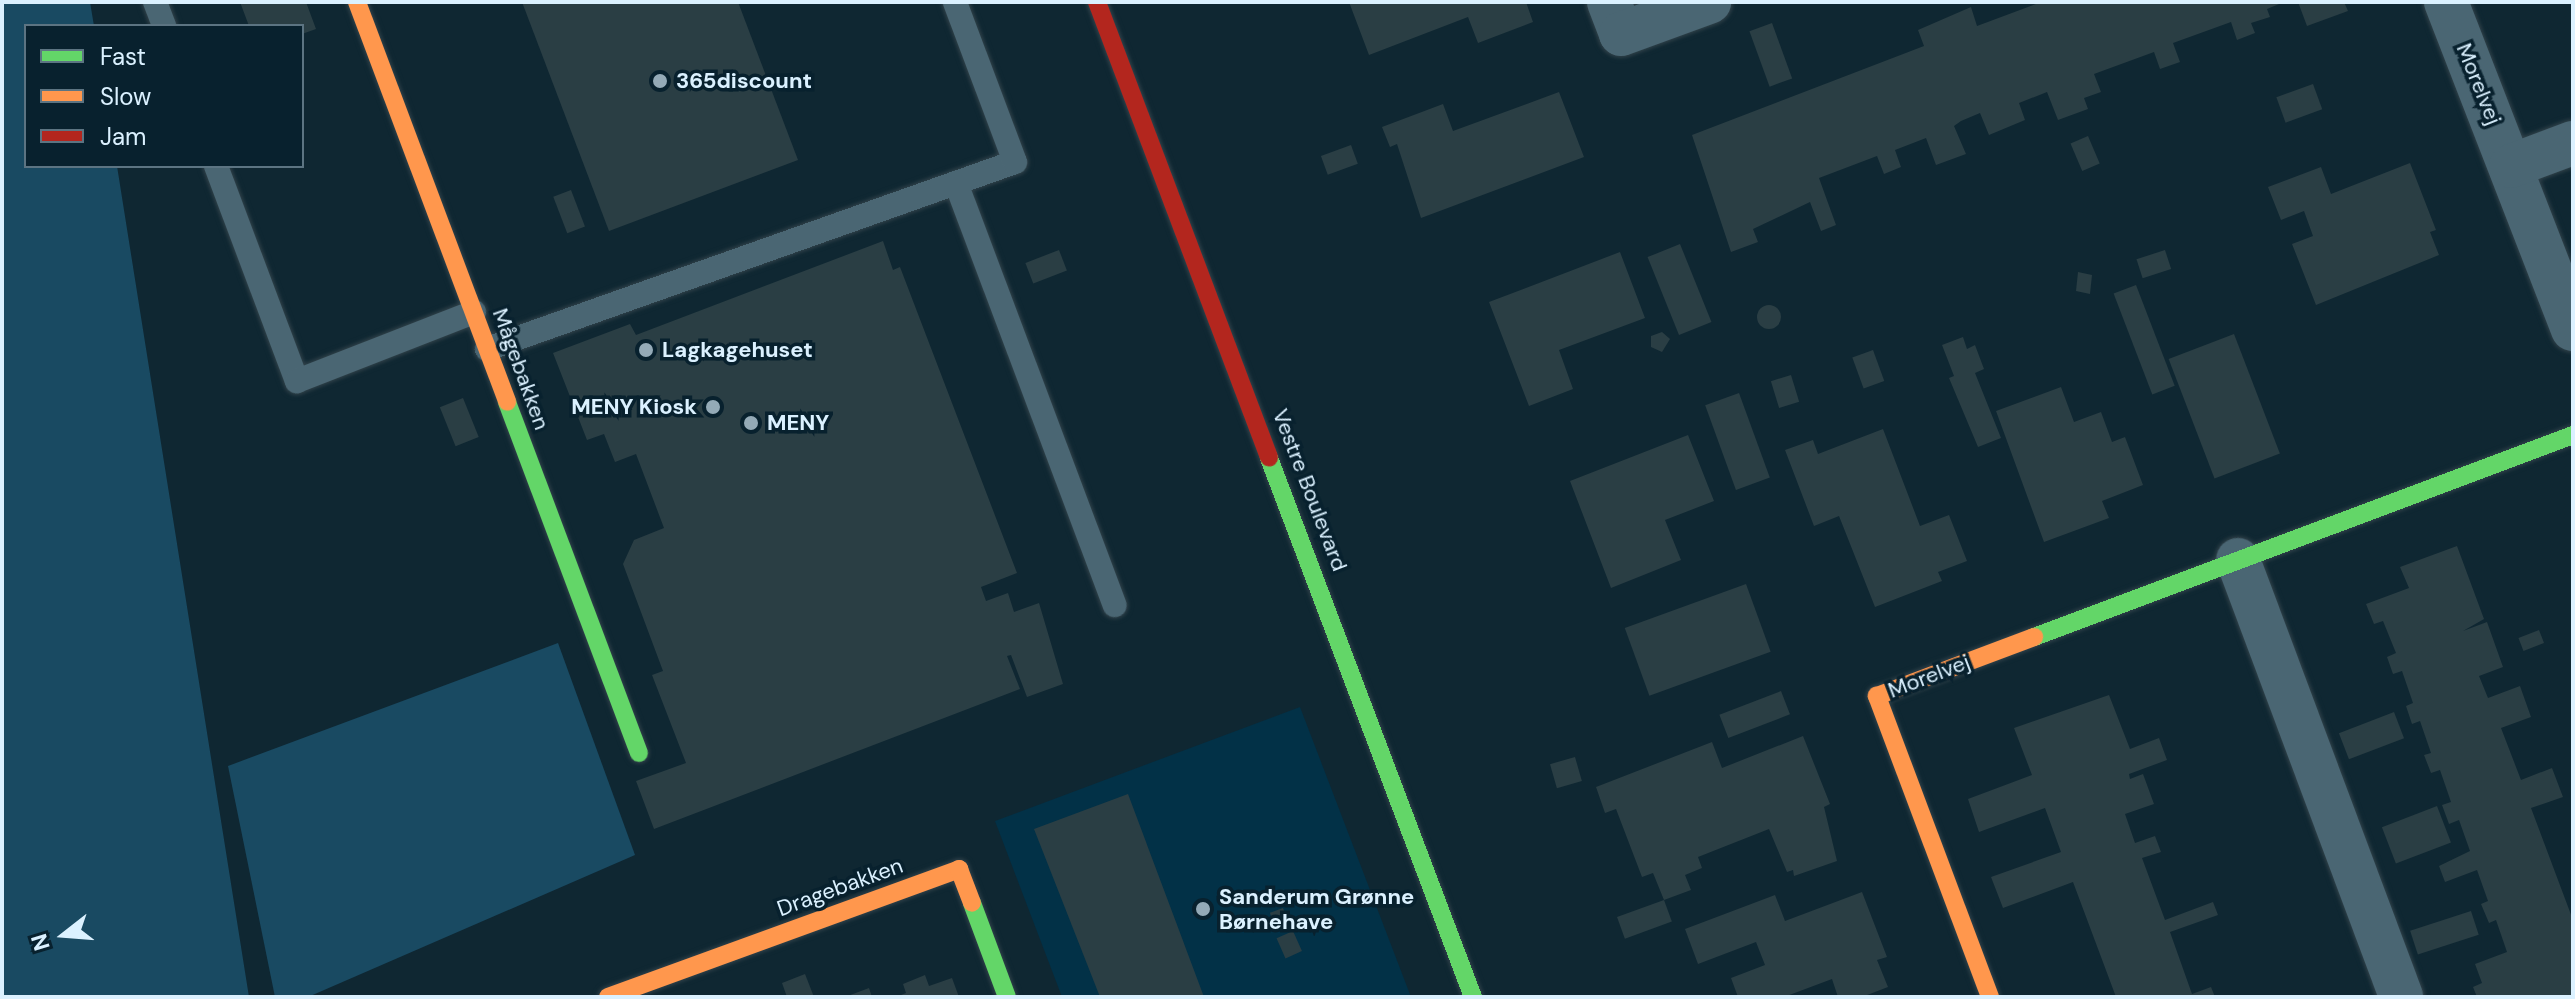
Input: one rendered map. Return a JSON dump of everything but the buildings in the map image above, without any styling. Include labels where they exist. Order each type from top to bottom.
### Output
[{"type":"street","name":"Mågebakken","points":[[357,2],[639,753]]},
{"type":"street","name":"Vestre Boulevard","points":[[1097,2],[1473,997]]},
{"type":"street","points":[[1609,2],[1621,34],[1709,2]]},
{"type":"street","name":"Morelvej","points":[[2446,2],[2573,329]]},
{"type":"street","points":[[2511,166],[2573,143]]},
{"type":"street","name":"Morelvej","points":[[1990,997],[1877,696],[2573,435]]},
{"type":"street","points":[[2238,560],[2401,997]]},
{"type":"street","name":"Dragebakken","points":[[608,997],[959,869],[1007,997]]},
{"type":"lane","points":[[155,2],[163,24]]},
{"type":"lane","points":[[487,349],[1015,162],[955,2]]},
{"type":"lane","points":[[217,168],[297,381],[474,312]]},
{"type":"lane","points":[[956,183],[1115,605]]},
{"type":"shaded area","points":[[2,2],[90,2],[94,24],[24,24],[24,168],[117,168],[249,997],[2,997]]},
{"type":"shaded area","points":[[558,643],[635,855],[308,997],[275,997],[228,766]]},
{"type":"shaded area","name":"Sanderum Grønne Børnehave","points":[[1300,707],[1411,997],[1062,997],[995,821]]},
{"type":"traffic: fast","points":[[507,402],[639,753]]},
{"type":"traffic: fast","points":[[2034,637],[2573,435]]},
{"type":"traffic: fast","points":[[1269,458],[1473,997]]},
{"type":"traffic: fast","points":[[972,903],[1007,997]]},
{"type":"traffic: slow","points":[[357,2],[507,402]]},
{"type":"traffic: slow","points":[[1990,997],[1877,696],[2034,637]]},
{"type":"traffic: slow","points":[[608,997],[959,869],[972,903]]},
{"type":"traffic: jam","points":[[1097,2],[1269,458]]},
{"type":"place","name":"365discount","points":[[660,81]]},
{"type":"place","name":"Lagkagehuset","points":[[646,350]]},
{"type":"place","name":"MENY Kiosk","points":[[713,407]]},
{"type":"place","name":"MENY","points":[[751,423]]},
{"type":"place","name":"Sanderum Grønne Børnehave","points":[[1203,909]]}]
